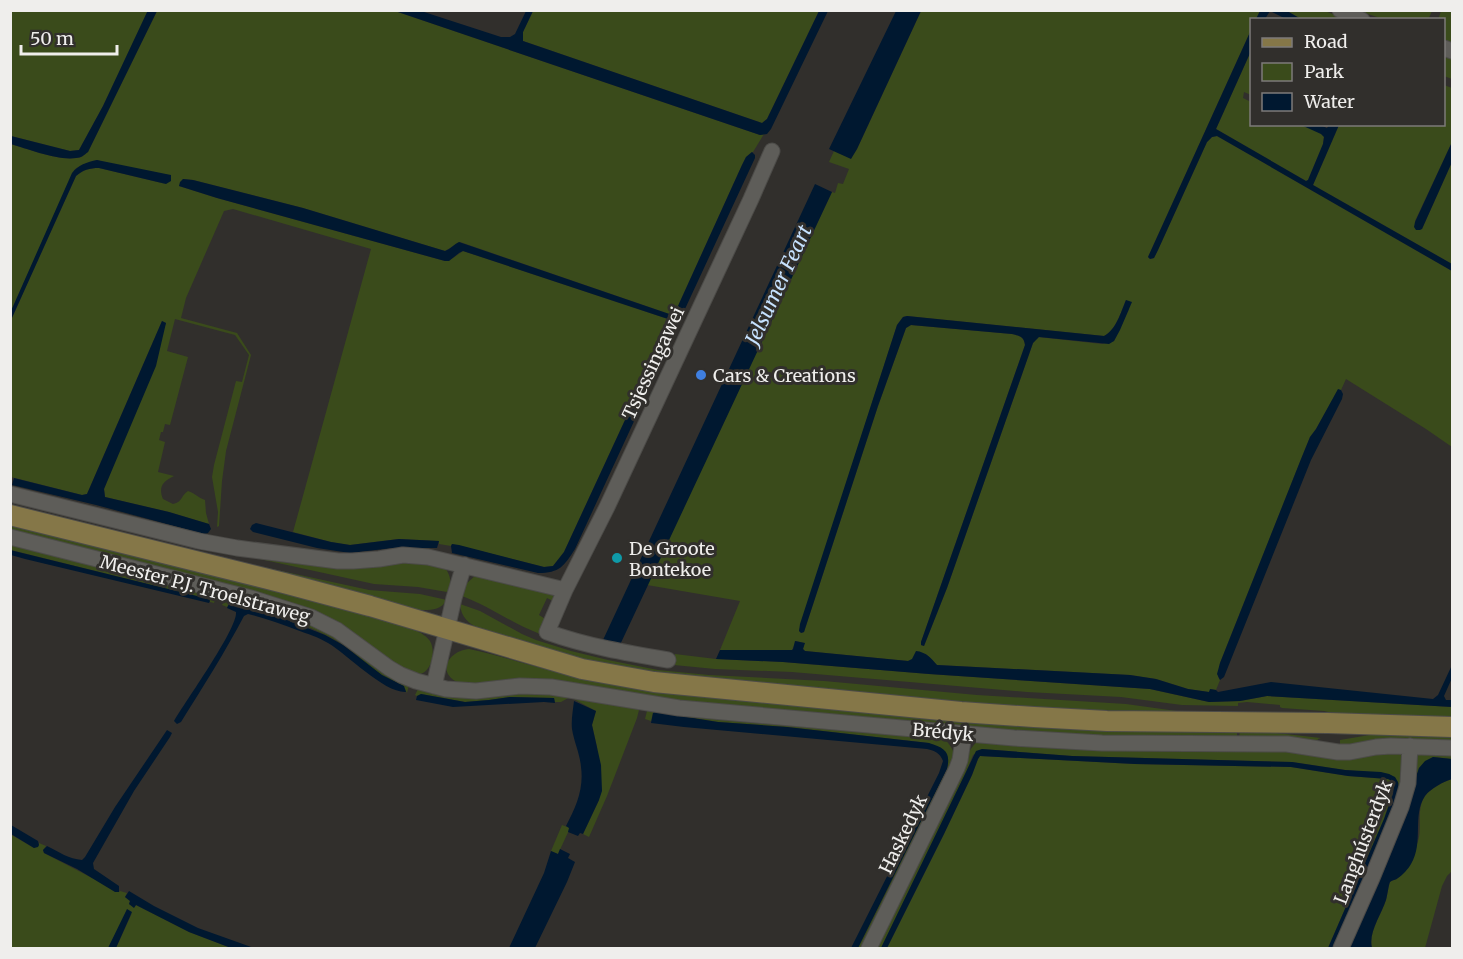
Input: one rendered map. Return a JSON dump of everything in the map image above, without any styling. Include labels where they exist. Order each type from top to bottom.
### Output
[{"type":"main road","name":"Meester P.J. Troelstraweg","points":[[10,515],[284,583],[447,630]]},
{"type":"main road","name":"Brédyk","points":[[447,630],[582,669],[654,682],[707,688],[1044,718],[1452,727]]},
{"type":"street","points":[[1340,10],[1358,18]]},
{"type":"street","name":"Tsjessingawei","points":[[668,660],[571,640],[547,632],[772,151]]},
{"type":"street","points":[[10,494],[199,541],[237,548],[345,561],[414,555],[565,590]]},
{"type":"street","name":"Meester P.J. Troelstraweg","points":[[10,537],[250,598],[311,617],[337,630],[388,668],[416,681],[434,686]]},
{"type":"street","points":[[434,686],[464,565]]},
{"type":"street","name":"Brédyk","points":[[434,686],[460,691],[520,686],[551,687],[679,708],[964,734],[1102,743],[1287,744],[1338,752],[1376,747],[1452,748]]},
{"type":"street","name":"Haskedyk","points":[[869,948],[957,768],[964,734]]},
{"type":"street","name":"Langhústerdyk","points":[[1341,948],[1401,807],[1408,783],[1410,746]]},
{"type":"green space","points":[[10,11],[148,11],[103,106],[79,150],[70,151],[11,136]]},
{"type":"green space","points":[[157,11],[395,11],[760,135],[764,134],[742,165],[678,306],[682,309],[678,317],[460,242],[445,251],[303,208],[193,180],[183,179],[179,186],[445,261],[463,251],[668,319],[668,327],[564,552],[553,566],[544,567],[452,544],[451,546],[439,544],[439,541],[399,539],[350,545],[293,532],[371,249],[233,209],[224,211],[186,298],[181,318],[237,333],[251,355],[226,451],[219,526],[217,527],[218,512],[212,477],[214,465],[236,381],[242,382],[249,355],[235,335],[175,319],[167,351],[188,357],[170,425],[165,424],[159,440],[165,442],[158,472],[174,476],[162,485],[161,491],[163,499],[173,504],[179,502],[188,491],[205,500],[209,524],[105,497],[104,489],[166,323],[162,321],[87,494],[82,495],[11,477],[11,320],[76,176],[86,170],[99,168],[166,184],[97,160],[75,169],[11,311],[11,144],[61,158],[78,158],[88,152]]},
{"type":"green space","points":[[533,11],[819,11],[767,119],[762,123],[523,41],[523,32]]},
{"type":"green space","points":[[921,11],[1260,11],[1256,18],[1250,18],[1250,32],[1148,257],[1154,258],[1207,142],[1217,136],[1452,271],[1452,447],[1346,379],[1310,437],[1220,663],[1218,677],[1220,680],[1216,690],[1211,689],[1209,692],[1130,675],[937,665],[926,654],[908,661],[805,651],[804,643],[796,641],[792,650],[720,650],[740,601],[647,585],[832,192],[835,193],[838,183],[843,184],[849,169],[829,162],[834,151],[851,158]],"holes":[[[1126,300],[1129,309],[1114,341],[1102,344],[1038,337],[1033,343],[947,588],[924,646],[921,642],[1025,345],[1021,337],[1012,334],[911,325],[906,328],[804,632],[799,631],[897,325],[903,317],[1104,336],[1115,325]]]},
{"type":"green space","points":[[1287,11],[1325,11],[1342,18],[1299,18]]},
{"type":"green space","points":[[1359,11],[1432,11],[1429,18],[1380,18]]},
{"type":"green space","points":[[1441,11],[1452,11],[1452,44],[1445,41],[1445,18],[1439,18]]},
{"type":"green space","points":[[1250,53],[1250,95],[1244,92],[1243,98],[1250,102],[1250,126],[1304,126],[1324,136],[1323,144],[1306,181],[1216,129]]},
{"type":"green space","points":[[1445,54],[1452,58],[1452,79],[1445,76]]},
{"type":"green space","points":[[1445,85],[1452,88],[1452,142],[1415,221],[1422,229],[1452,162],[1452,264],[1313,185],[1339,126],[1445,126]]},
{"type":"green space","points":[[11,522],[286,591],[414,629],[430,641],[432,659],[428,669],[424,672],[414,674],[407,672],[383,658],[355,636],[11,532]]},
{"type":"green space","points":[[11,541],[216,597],[214,603],[208,599],[11,550]]},
{"type":"green space","points":[[228,552],[407,560],[445,568],[450,579],[450,592],[374,584]]},
{"type":"green space","points":[[249,564],[369,590],[420,594],[447,600],[438,608],[419,610],[248,566]]},
{"type":"green space","points":[[476,575],[552,594],[553,601],[547,598],[539,615],[547,620],[540,634],[462,596],[466,584]]},
{"type":"green space","points":[[227,597],[321,626],[409,685],[407,693],[400,684],[377,671],[331,637],[271,613],[242,606],[222,605]]},
{"type":"green space","points":[[460,604],[480,611],[536,640],[571,651],[658,670],[824,681],[977,695],[1126,704],[1191,713],[1071,712],[704,681],[575,659],[479,629],[464,616]]},
{"type":"green space","points":[[469,649],[571,675],[1237,730],[1237,739],[1068,737],[470,685],[455,681],[447,671],[448,661],[452,656]]},
{"type":"green space","points":[[675,654],[716,659],[1150,689],[1209,702],[1240,701],[1267,696],[1452,707],[1452,720],[1347,716],[1247,702],[1238,703],[1238,706],[1182,705],[1121,697],[1027,692],[792,672],[715,669],[674,665]]},
{"type":"green space","points":[[418,689],[529,690],[637,708],[639,710],[637,718],[589,837],[583,834],[599,800],[597,747],[592,725],[596,711],[570,697],[561,702],[555,702],[554,698],[510,697],[465,702],[421,694],[417,696],[415,695]]},
{"type":"green space","points":[[652,709],[943,738],[948,743],[955,759],[865,948],[858,948],[947,769],[948,762],[929,743],[787,727],[718,722],[655,712],[651,721],[645,719],[647,711]]},
{"type":"green space","points":[[1240,729],[1321,738],[1317,742],[1239,739]]},
{"type":"green space","points":[[1393,731],[1452,734],[1452,744],[1340,748],[1340,740]]},
{"type":"green space","points":[[976,742],[1386,750],[1404,754],[1400,800],[1397,782],[1389,774],[1292,762],[1072,756],[982,749],[973,755],[881,948],[873,948],[965,757]]},
{"type":"green space","points":[[1418,753],[1452,753],[1452,759],[1433,757],[1419,768],[1402,819],[1413,761]]},
{"type":"green space","points":[[980,756],[1135,764],[1291,767],[1348,776],[1388,779],[1394,786],[1384,819],[1328,948],[887,948]]},
{"type":"green space","points":[[1452,779],[1452,871],[1442,886],[1425,948],[1372,948],[1373,930],[1386,900],[1390,882],[1400,876],[1418,840],[1422,802],[1430,790]]},
{"type":"green space","points":[[562,825],[570,828],[558,854],[551,851]]},
{"type":"green space","points":[[10,834],[34,848],[39,843],[46,846],[44,853],[119,892],[127,893],[125,897],[134,907],[136,905],[189,932],[231,948],[116,948],[132,913],[108,948],[11,948]]},
{"type":"water","points":[[148,10],[157,11],[88,152],[78,158],[61,158],[11,144],[11,136],[70,151],[79,150],[103,106]]},
{"type":"water","points":[[395,11],[421,11],[501,37],[510,37],[515,34],[526,11],[533,11],[523,32],[523,41],[762,123],[767,119],[819,11],[828,11],[771,129],[767,134],[760,135]]},
{"type":"water","points":[[896,11],[921,11],[851,159],[829,149]]},
{"type":"water","points":[[1260,11],[1270,11],[1266,18],[1256,18]]},
{"type":"water","points":[[1270,11],[1287,11],[1299,18],[1284,18]]},
{"type":"water","points":[[1250,32],[1250,53],[1216,129],[1306,181],[1324,137],[1303,126],[1327,128],[1339,126],[1313,185],[1452,264],[1452,271],[1217,136],[1207,142],[1154,258],[1148,257]]},
{"type":"water","points":[[1452,142],[1452,162],[1422,229],[1416,230],[1415,222]]},
{"type":"water","points":[[752,152],[755,158],[685,309],[682,309],[678,306],[742,165]]},
{"type":"water","points":[[97,160],[171,175],[171,181],[166,184],[99,168],[86,170],[76,176],[11,320],[11,311],[72,173],[83,164]]},
{"type":"water","points":[[183,179],[303,208],[445,251],[459,242],[678,317],[679,324],[575,549],[561,567],[552,572],[538,573],[452,553],[451,546],[452,544],[459,545],[544,567],[553,566],[564,552],[668,327],[668,319],[463,251],[449,261],[445,261],[217,198],[179,186]]},
{"type":"water","name":"Jelsumer Feart","points":[[815,184],[832,192],[619,647],[603,640]]},
{"type":"water","points":[[1126,300],[1132,302],[1114,341],[1109,344],[1039,337],[1033,343],[947,588],[924,646],[921,642],[1025,345],[1021,337],[1012,334],[911,325],[906,328],[804,632],[801,633],[800,624],[897,325],[903,317],[1104,336],[1115,325]]},
{"type":"water","points":[[162,321],[166,323],[156,366],[104,489],[105,497],[209,524],[211,529],[208,533],[204,534],[12,485],[14,478],[82,495],[87,494]]},
{"type":"water","points":[[1338,389],[1343,394],[1342,399],[1311,460],[1224,677],[1220,680],[1217,674],[1220,663],[1301,459],[1310,437]]},
{"type":"water","points":[[256,523],[350,545],[399,539],[439,541],[437,548],[393,548],[350,553],[317,548],[253,532],[250,529]]},
{"type":"water","points":[[10,550],[210,601],[209,603],[25,559],[11,555]]},
{"type":"water","points":[[229,604],[264,611],[325,635],[343,645],[382,675],[404,686],[406,692],[397,691],[377,680],[336,648],[320,639],[248,614],[244,616],[181,722],[177,724],[174,721],[229,633],[236,612],[227,608]]},
{"type":"water","points":[[795,641],[805,643],[803,649],[805,651],[908,661],[912,659],[916,651],[925,654],[937,665],[1130,675],[1209,692],[1210,689],[1218,692],[1271,682],[1433,699],[1438,695],[1452,665],[1452,678],[1444,696],[1446,700],[1452,700],[1452,707],[1267,696],[1240,701],[1209,702],[1150,689],[716,659],[720,650],[792,650]]},
{"type":"water","points":[[421,694],[465,702],[510,697],[554,698],[555,703],[453,707],[416,700]]},
{"type":"water","points":[[574,701],[596,711],[592,725],[601,765],[602,791],[583,834],[580,833],[578,836],[568,832],[569,828],[566,826],[576,805],[582,775],[572,729]]},
{"type":"water","points":[[655,712],[718,722],[787,727],[929,743],[946,751],[947,769],[858,948],[851,948],[939,773],[943,761],[940,756],[927,749],[651,723]]},
{"type":"water","points":[[167,730],[172,733],[170,737],[134,791],[93,863],[94,869],[119,886],[119,892],[115,892],[77,869],[44,853],[43,850],[47,846],[73,858],[82,860],[85,857],[115,807]]},
{"type":"water","points":[[982,749],[1072,756],[1292,762],[1345,770],[1381,772],[1395,777],[1399,787],[1382,838],[1334,948],[1328,948],[1384,819],[1393,794],[1392,781],[1291,767],[1135,764],[980,756],[887,948],[881,948],[976,751]]},
{"type":"water","points":[[1433,757],[1452,759],[1452,779],[1430,790],[1421,804],[1415,856],[1405,872],[1390,882],[1386,900],[1373,930],[1372,948],[1348,948],[1402,819],[1419,768]]},
{"type":"water","points":[[11,825],[38,841],[38,847],[34,848],[11,834]]},
{"type":"water","points":[[560,849],[570,854],[568,858],[575,862],[535,948],[509,948],[544,873],[551,851],[558,854]]},
{"type":"water","points":[[129,891],[198,928],[254,948],[231,948],[189,932],[136,905],[134,908],[125,897]]},
{"type":"water","points":[[127,909],[132,912],[116,948],[108,948]]},
{"type":"place","name":"Cars & Creations","points":[[701,375]]},
{"type":"place","name":"De Groote Bontekoe","points":[[617,558]]}]
